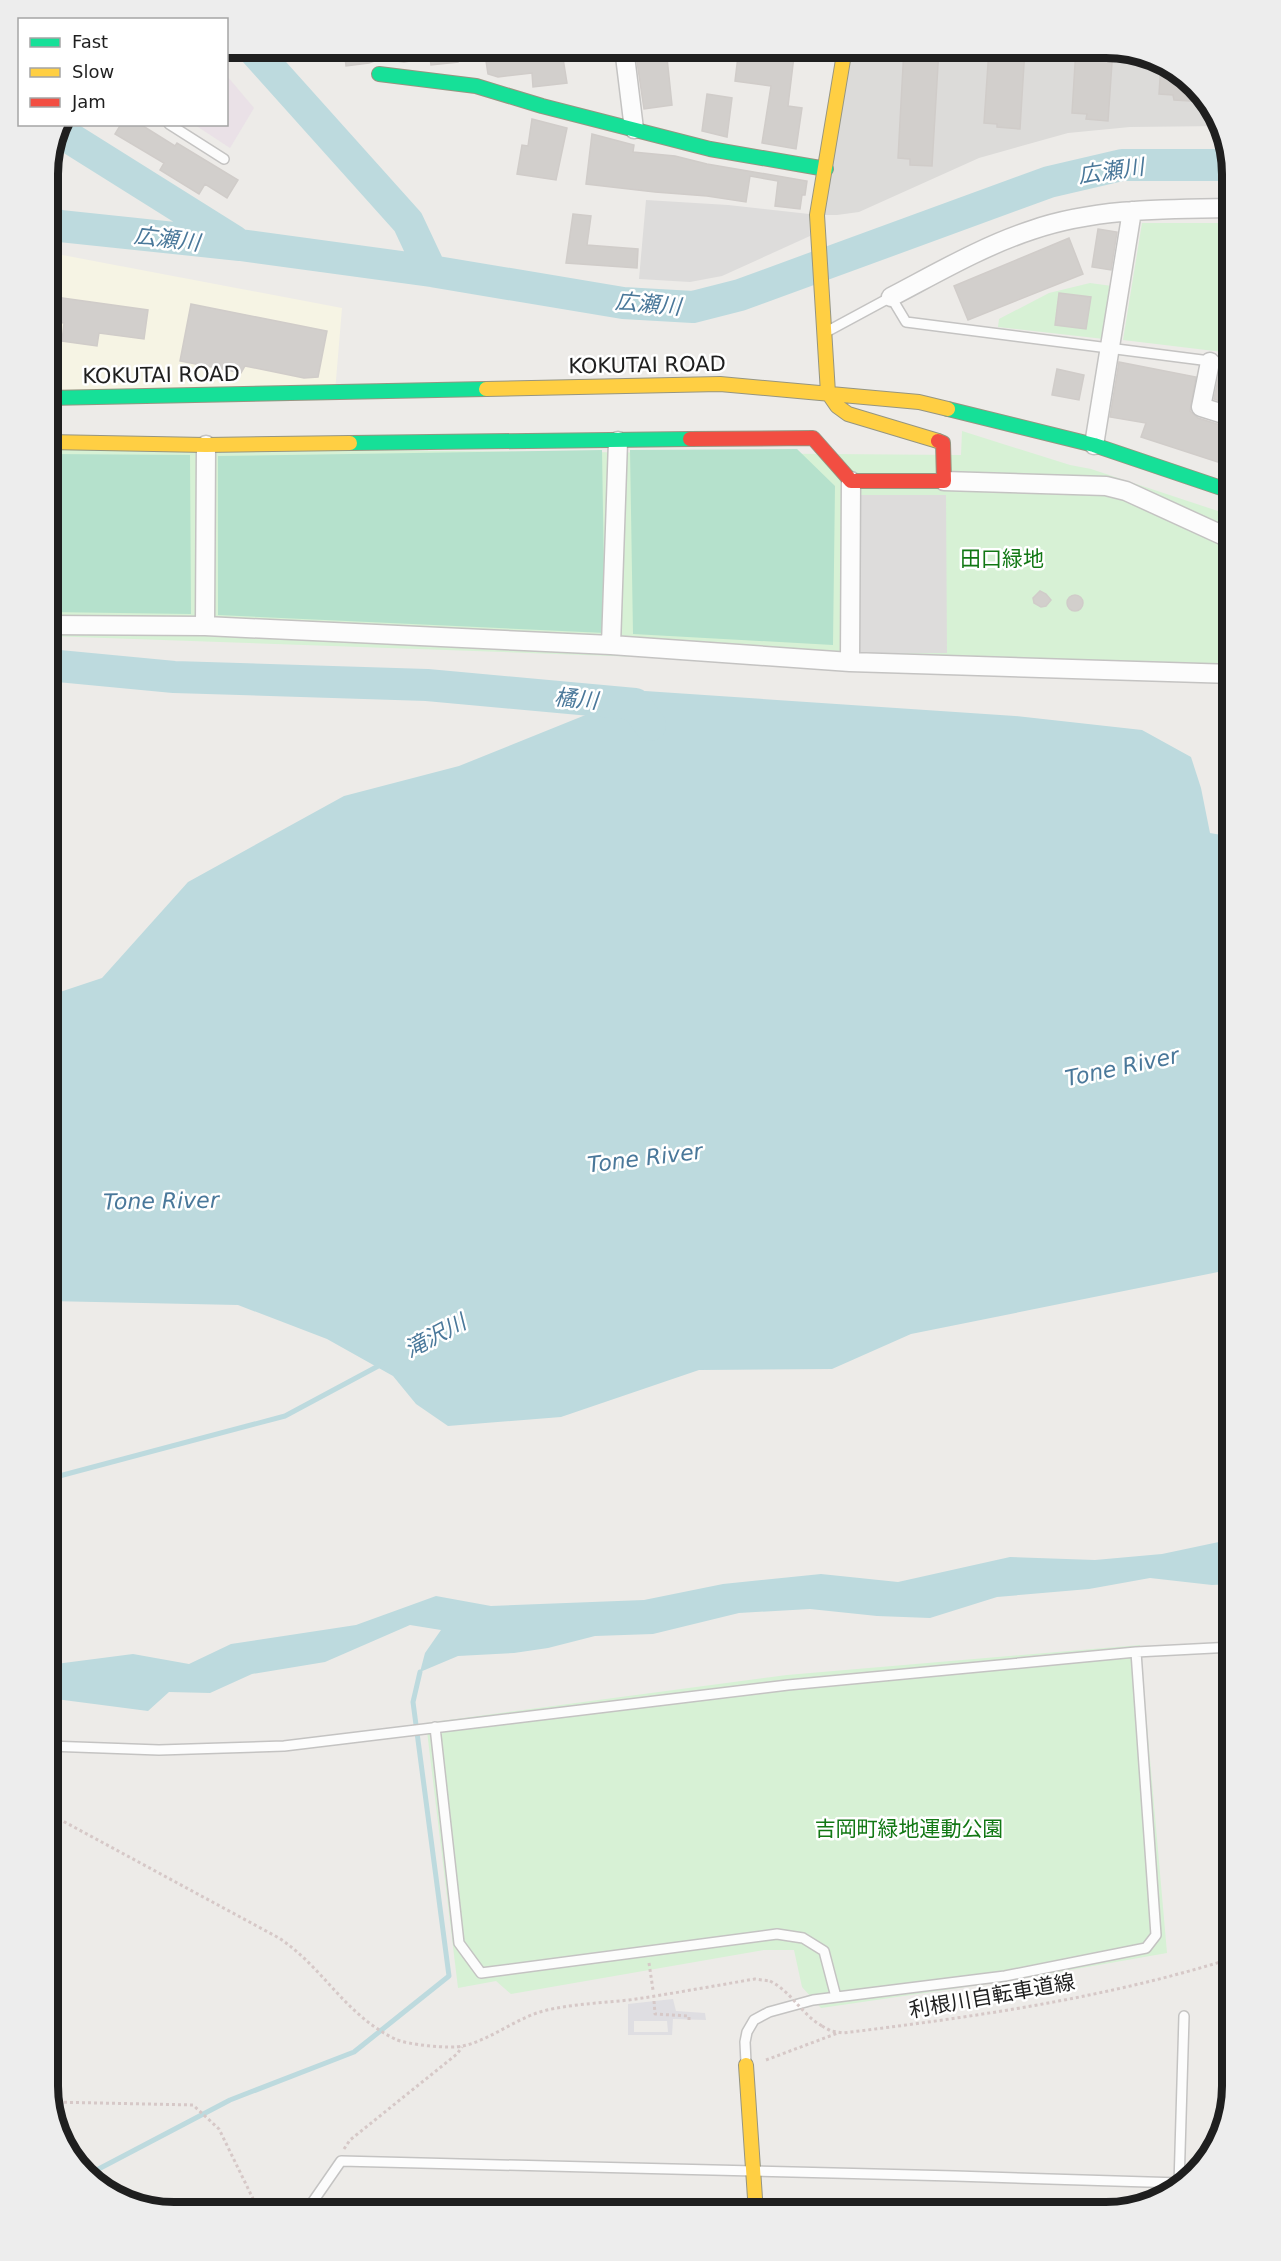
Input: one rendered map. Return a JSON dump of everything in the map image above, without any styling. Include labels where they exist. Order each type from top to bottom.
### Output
[{"type":"street","points":[[625,58],[634,129]]},
{"type":"street","points":[[843,59],[817,214],[828,393],[837,406],[848,414],[943,443],[944,481]]},
{"type":"street","points":[[379,74],[476,86],[710,149],[826,169]]},
{"type":"street","points":[[891,297],[969,257],[1033,230],[1084,218],[1132,211],[1222,208]]},
{"type":"street","points":[[1094,445],[1132,211]]},
{"type":"street","points":[[1210,362],[1201,407],[1222,414]]},
{"type":"street","name":"KOKUTAI ROAD","points":[[59,398],[720,384],[919,402],[1094,445],[1222,488]]},
{"type":"street","points":[[59,442],[206,445],[813,438],[851,481],[850,662]]},
{"type":"street","points":[[611,645],[618,441]]},
{"type":"street","points":[[205,626],[206,445]]},
{"type":"street","points":[[851,481],[944,481],[1106,486],[1126,491],[1222,535]]},
{"type":"street","points":[[59,625],[205,626],[611,645],[850,662],[1222,674]]},
{"type":"street","points":[[746,2065],[755,2202]]},
{"type":"lane","points":[[172,126],[224,159]]},
{"type":"lane","points":[[823,334],[891,297],[906,322],[1222,363]]},
{"type":"lane","points":[[58,1746],[159,1750],[284,1746],[788,1685],[1136,1652],[1222,1648]]},
{"type":"lane","points":[[746,2065],[747,2032],[754,2020],[769,2012],[813,2000],[1005,1976],[1146,1948],[1156,1935],[1136,1652]]},
{"type":"lane","points":[[435,1727],[459,1943],[481,1973],[777,1935],[803,1938],[824,1951],[836,1997]]},
{"type":"lane","points":[[1180,2176],[1184,2016]]},
{"type":"lane","points":[[313,2202],[341,2161],[955,2175],[1170,2184]]},
{"type":"path","points":[[58,1818],[279,1938],[295,1949],[355,2014],[371,2026],[398,2041],[462,2047]]},
{"type":"path","name":"利根川自転車道線","points":[[462,2047],[525,2016],[546,2010],[654,1996],[755,1979],[771,1981],[790,1994],[810,2019],[840,2033],[939,2022],[1099,1993],[1222,1961]]},
{"type":"path","points":[[649,1963],[653,1990]]},
{"type":"path","points":[[654,2001],[655,2014],[689,2016],[689,2020]]},
{"type":"path","points":[[760,2062],[840,2033]]},
{"type":"path","points":[[341,2161],[343,2149],[350,2140],[457,2054],[462,2047]]},
{"type":"path","points":[[60,2102],[193,2105],[219,2129],[255,2202]]},
{"type":"shaded area","points":[[843,59],[1114,59],[1129,61],[1158,71],[1183,87],[1203,110],[1211,126],[1130,127],[1068,133],[979,158],[859,212],[817,215]]},
{"type":"shaded area","points":[[228,77],[254,108],[230,148],[197,126],[228,126]]},
{"type":"shaded area","points":[[646,200],[728,205],[809,214],[810,236],[722,276],[690,282],[639,279]]},
{"type":"shaded area","points":[[59,254],[342,308],[335,392],[59,398]]},
{"type":"shaded area","points":[[857,495],[946,495],[947,653],[858,654]]},
{"type":"shaded area","points":[[673,1999],[676,2011],[705,2013],[706,2020],[673,2019],[672,2035],[628,2035],[628,2004]],"holes":[[[634,2021],[667,2021],[668,2032],[634,2032]]]},
{"type":"green space","points":[[1142,223],[1222,223],[1222,352],[1123,340]]},
{"type":"green space","points":[[1090,283],[1112,286],[1104,339],[998,327],[999,319],[1049,293]]},
{"type":"green space","name":"田口緑地","points":[[962,431],[1070,465],[1091,469],[1222,512],[1222,678],[59,636],[59,448],[961,455]]},
{"type":"green space","points":[[797,449],[835,486],[833,645],[633,634],[630,450]]},
{"type":"green space","points":[[602,450],[605,633],[218,615],[218,456]]},
{"type":"green space","points":[[59,454],[190,455],[191,614],[59,612]]},
{"type":"green space","name":"吉岡町緑地運動公園","points":[[1140,1645],[1167,1953],[1007,1981],[821,2008],[802,1987],[794,1950],[764,1950],[511,1994],[496,1981],[458,1988],[426,1723],[787,1675]]},
{"type":"water","name":"Tone River","points":[[645,691],[1015,716],[1142,730],[1191,757],[1201,788],[1210,833],[1222,835],[1222,1271],[911,1334],[832,1369],[699,1370],[561,1417],[448,1426],[416,1404],[393,1376],[327,1339],[238,1305],[58,1301],[59,992],[102,978],[188,882],[344,796],[459,766]]},
{"type":"water","points":[[1222,1541],[1222,1585],[1150,1578],[1089,1589],[997,1597],[930,1618],[877,1616],[810,1609],[739,1613],[653,1634],[595,1636],[548,1648],[514,1653],[458,1656],[420,1672],[425,1653],[441,1630],[410,1625],[325,1662],[252,1674],[210,1693],[169,1692],[148,1711],[58,1699],[58,1664],[133,1654],[189,1664],[231,1644],[356,1625],[436,1596],[491,1606],[644,1600],[723,1584],[821,1574],[898,1582],[1010,1557],[1095,1560],[1162,1554]]},
{"type":"building","points":[[345,58],[428,58],[404,62],[380,59],[346,66]]},
{"type":"building","points":[[430,58],[457,58],[458,62],[431,65]]},
{"type":"building","points":[[486,58],[563,58],[567,83],[533,87],[532,73],[498,77],[488,74]]},
{"type":"building","points":[[637,58],[667,59],[672,105],[644,109]]},
{"type":"building","points":[[738,59],[794,59],[788,106],[802,108],[796,149],[762,143],[771,86],[735,81]]},
{"type":"building","points":[[903,59],[938,59],[932,166],[910,165],[910,159],[898,158]]},
{"type":"building","points":[[988,59],[1024,59],[1020,129],[997,127],[997,124],[984,123]]},
{"type":"building","points":[[1075,59],[1112,59],[1108,121],[1086,119],[1087,114],[1072,113]]},
{"type":"building","points":[[1160,72],[1183,87],[1197,101],[1174,100],[1173,95],[1159,94]]},
{"type":"building","points":[[707,94],[732,98],[727,137],[702,131]]},
{"type":"building","points":[[532,119],[567,128],[556,180],[517,174],[522,145],[528,146]]},
{"type":"building","points":[[120,126],[143,126],[175,146],[177,143],[238,180],[227,198],[205,184],[199,194],[160,170],[164,163],[115,134]]},
{"type":"building","points":[[592,134],[634,145],[633,152],[675,156],[707,164],[807,181],[805,195],[802,195],[800,209],[775,206],[778,181],[750,176],[746,202],[586,184]]},
{"type":"building","points":[[573,214],[591,216],[587,245],[638,249],[637,268],[566,263]]},
{"type":"building","points":[[1098,229],[1117,232],[1111,270],[1092,267]]},
{"type":"building","points":[[1069,238],[1083,274],[968,320],[954,286]]},
{"type":"building","points":[[1059,293],[1091,297],[1086,329],[1055,325]]},
{"type":"building","points":[[59,298],[148,310],[144,339],[99,333],[97,346],[62,341],[64,323],[59,322]]},
{"type":"building","points":[[191,304],[327,331],[318,377],[304,378],[245,366],[241,373],[180,361]]},
{"type":"building","points":[[1119,362],[1196,377],[1190,411],[1198,418],[1222,426],[1222,463],[1141,437],[1146,423],[1110,417]]},
{"type":"building","points":[[1057,369],[1084,375],[1079,400],[1052,395]]},
{"type":"building","points":[[1219,375],[1222,375],[1222,402],[1214,399]]},
{"type":"building","points":[[1040,591],[1051,600],[1046,606],[1041,607],[1034,603],[1033,598]]},
{"type":"building","points":[[1075,595],[1083,603],[1075,611],[1067,603]]},
{"type":"waterway","points":[[261,58],[408,222],[431,271]]},
{"type":"waterway","points":[[65,135],[234,241]]},
{"type":"waterway","name":"広瀬川","points":[[59,226],[240,245],[431,271],[623,303],[693,307],[740,295],[1049,182],[1122,165],[1222,165]]},
{"type":"waterway","name":"橘川","points":[[59,666],[174,677],[427,685],[635,704],[650,725]]},
{"type":"waterway","name":"滝沢川","points":[[58,1476],[285,1416],[382,1364]]},
{"type":"waterway","points":[[95,2171],[230,2100],[354,2052],[449,1976],[413,1702],[420,1672]]},
{"type":"traffic: fast","points":[[379,74],[476,86],[542,106],[710,149],[826,169]]},
{"type":"traffic: fast","points":[[59,398],[486,389]]},
{"type":"traffic: fast","points":[[948,409],[1094,445],[1222,488]]},
{"type":"traffic: fast","points":[[350,443],[690,439]]},
{"type":"traffic: slow","points":[[843,59],[817,215],[828,393],[837,406],[848,414],[938,441]]},
{"type":"traffic: slow","points":[[486,389],[720,384],[919,402],[948,409]]},
{"type":"traffic: slow","points":[[59,442],[206,445],[350,443]]},
{"type":"traffic: slow","points":[[746,2065],[755,2202]]},
{"type":"traffic: jam","points":[[690,439],[813,438],[851,481],[944,481],[943,443],[938,441]]}]
